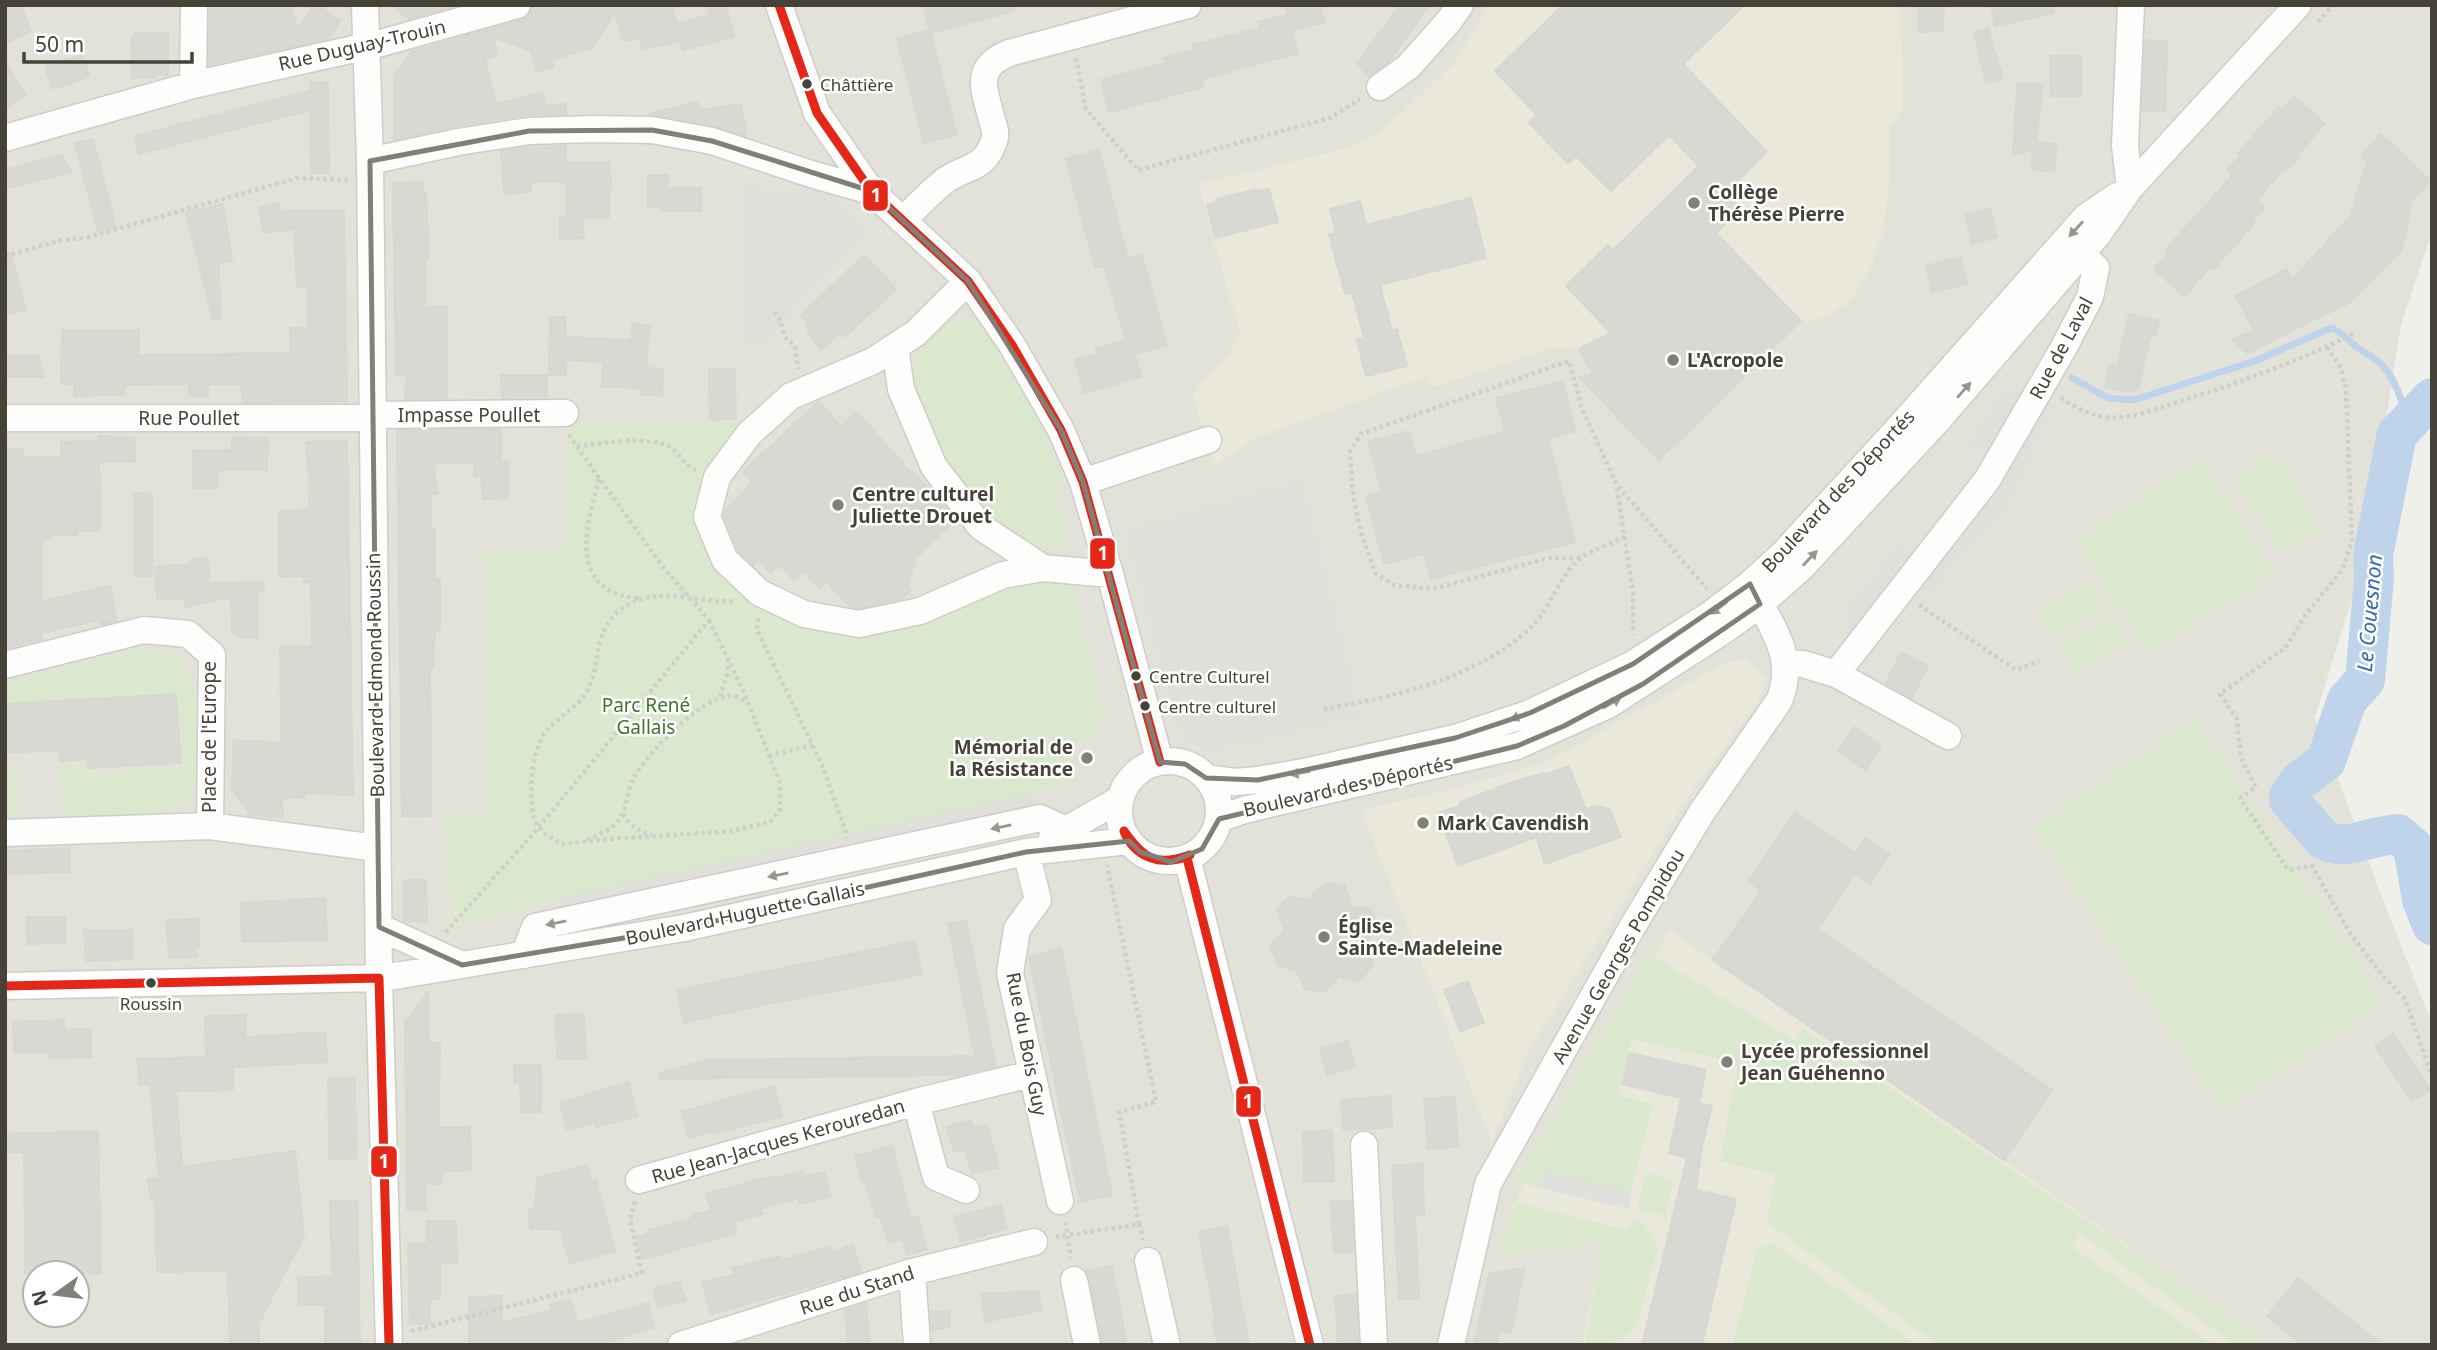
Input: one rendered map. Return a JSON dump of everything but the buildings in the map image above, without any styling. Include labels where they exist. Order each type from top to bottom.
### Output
[{"type":"street","points":[[193,85],[194,5]]},
{"type":"street","name":"Boulevard Edmond Roussin","points":[[365,5],[371,171],[379,978],[389,1337]]},
{"type":"street","name":"Rue Duguay-Trouin","points":[[5,138],[193,85],[366,46],[516,5]]},
{"type":"street","points":[[779,5],[817,113],[871,191],[968,281],[1012,345],[1061,430],[1083,482],[1160,762]]},
{"type":"street","points":[[903,220],[947,179],[974,168],[988,157],[996,137],[983,85],[985,70],[995,59],[1188,5]]},
{"type":"street","points":[[1380,87],[1408,67],[1460,5]]},
{"type":"street","points":[[2130,188],[2125,146],[2131,5]]},
{"type":"street","points":[[2081,253],[2099,233],[2130,188],[2298,5]]},
{"type":"street","points":[[371,171],[458,142],[528,131],[593,128],[652,130],[712,141],[871,191]]},
{"type":"street","name":"Boulevard des Déportés","points":[[1219,819],[1244,810],[1517,746],[1608,705],[1726,629],[1812,523],[2086,216],[2130,188]]},
{"type":"street","name":"Boulevard des Déportés","points":[[1206,778],[1235,782],[1308,771],[1455,738],[1530,713],[1633,664],[1721,606],[1755,594],[1802,567],[1946,411],[2081,253]]},
{"type":"street","name":"Rue de Laval","points":[[1836,674],[1987,480],[2042,386],[2090,297],[2096,268],[2081,253]]},
{"type":"street","points":[[968,281],[916,333],[873,361],[791,396],[749,434],[717,477],[708,517],[725,559],[760,593],[804,614],[859,624],[920,611],[1003,575],[1043,568],[1110,574]]},
{"type":"street","points":[[895,347],[901,389],[934,467],[981,527],[1043,568]]},
{"type":"street","name":"Impasse Poullet","points":[[372,416],[558,414]]},
{"type":"street","name":"Rue Poullet","points":[[5,418],[372,416]]},
{"type":"street","points":[[1083,482],[1208,440]]},
{"type":"street","points":[[1755,594],[1784,652],[1786,663],[1803,663],[1836,674],[1948,736]]},
{"type":"street","name":"Place de l'Europe","points":[[5,665],[144,631],[188,635],[212,655],[210,826]]},
{"type":"street","name":"Avenue Georges Pompidou","points":[[1451,1345],[1488,1184],[1634,924],[1702,812],[1779,701],[1785,688],[1786,663]]},
{"type":"street","points":[[1173,761],[1185,764],[1206,778],[1219,804],[1219,819],[1213,835],[1202,849],[1187,858],[1171,862],[1155,860],[1140,852],[1129,841],[1120,821],[1120,799],[1128,782],[1142,769],[1160,762],[1173,761]]},
{"type":"street","name":"Boulevard Huguette Gallais","points":[[1026,852],[1120,799]]},
{"type":"street","points":[[524,955],[535,928],[1040,818],[1066,830]]},
{"type":"street","points":[[5,833],[210,826],[377,848]]},
{"type":"street","name":"Boulevard Huguette Gallais","points":[[5,986],[379,978],[684,928],[1026,852],[1129,841]]},
{"type":"street","name":"Rue du Bois Guy","points":[[1026,852],[1038,900],[1017,929],[1010,973],[1060,1201]]},
{"type":"street","points":[[1187,858],[1310,1345]]},
{"type":"street","points":[[379,927],[462,965]]},
{"type":"street","name":"Rue Jean-Jacques Kerouredan","points":[[639,1180],[916,1102],[1031,1074]]},
{"type":"street","name":"Rue Jean-Jacques Kerouredan","points":[[916,1102],[936,1177],[966,1190]]},
{"type":"street","points":[[1364,1144],[1374,1345]]},
{"type":"street","name":"Rue du Stand","points":[[681,1345],[737,1337],[912,1272],[1034,1242]]},
{"type":"street","points":[[1148,1261],[1167,1345]]},
{"type":"street","points":[[912,1272],[916,1345]]},
{"type":"street","points":[[1074,1280],[1087,1345]]},
{"type":"path","points":[[1071,37],[1086,109],[1139,170],[1330,118],[1380,87]]},
{"type":"path","points":[[5,256],[62,240],[85,238],[297,178],[371,171]]},
{"type":"path","points":[[775,312],[782,320],[784,336],[795,348],[801,391]]},
{"type":"path","points":[[2042,386],[2079,410],[2104,417],[2131,416],[2237,384],[2355,333]]},
{"type":"path","points":[[2327,347],[2341,368],[2346,390],[2352,541],[2342,570],[2306,614],[2285,648],[2220,694],[2237,719],[2241,758],[2256,787],[2240,798],[2288,870],[2312,866],[2350,933],[2377,969],[2405,999],[2432,1076]]},
{"type":"path","points":[[1625,537],[1580,558],[1549,558],[1433,589],[1394,585],[1376,574],[1362,536],[1353,497],[1350,452],[1362,434],[1569,360],[1582,409],[1617,485],[1721,606]]},
{"type":"path","points":[[558,414],[599,479],[662,566],[688,596],[709,620],[749,704],[780,783],[780,810],[771,822],[733,831],[561,844],[539,827],[532,806],[531,772],[544,733],[586,693],[601,636],[612,616],[626,605],[671,594],[688,596],[721,602],[742,600],[760,593],[757,630],[813,745],[854,858]]},
{"type":"path","points":[[577,446],[650,440],[671,447],[689,468],[717,477]]},
{"type":"path","points":[[599,479],[586,527],[585,545],[590,565],[597,582],[615,594],[643,599]]},
{"type":"path","points":[[1617,485],[1633,593],[1633,664]]},
{"type":"path","points":[[1324,709],[1373,701],[1460,674],[1507,648],[1536,622],[1580,558]]},
{"type":"path","points":[[1901,592],[2016,670],[2039,661]]},
{"type":"path","points":[[429,951],[539,827],[709,620]]},
{"type":"path","points":[[719,698],[728,672],[727,657]]},
{"type":"path","points":[[583,842],[608,831],[623,814],[632,782],[640,767],[674,729],[719,698],[733,695],[749,704]]},
{"type":"path","points":[[769,756],[813,745]]},
{"type":"path","points":[[623,814],[628,824],[636,830],[654,836]]},
{"type":"path","points":[[1034,1242],[1139,1224],[1119,1112],[1156,1102],[1102,843]]},
{"type":"path","points":[[389,1337],[642,1273],[631,1220],[639,1180]]},
{"type":"path","points":[[1060,1201],[1074,1280]]},
{"type":"highlighted area","points":[[652,130],[712,141],[871,191],[968,281],[1061,430],[1083,482],[1160,762],[1185,764],[1206,778],[1258,780],[1455,738],[1530,713],[1633,664],[1750,584],[1760,604],[1643,684],[1564,726],[1517,746],[1219,819],[1202,849],[1171,862],[1140,852],[1129,841],[1026,852],[684,928],[462,965],[379,927],[370,161],[529,131]]},
{"type":"shaded area","points":[[5,5],[2432,5],[2432,232],[2401,325],[2364,560],[2315,717],[2432,1024],[2432,1345],[5,1345]]},
{"type":"shaded area","points":[[1489,5],[1900,5],[1903,108],[1889,129],[1890,176],[1883,230],[1873,263],[1857,291],[1847,303],[1835,311],[1818,319],[1801,321],[1727,245],[1626,325],[1579,349],[1551,348],[1433,387],[1427,376],[1256,438],[1214,466],[1193,397],[1206,377],[1221,364],[1241,336],[1198,184],[1348,148],[1377,133],[1400,115],[1455,62]]},
{"type":"shaded area","points":[[741,186],[797,198],[803,187],[832,193],[867,232],[762,345],[744,344]]},
{"type":"shaded area","points":[[2006,385],[2024,395],[1984,455],[1968,445]]},
{"type":"shaded area","points":[[2046,399],[2056,404],[2005,508],[1928,595],[1917,587],[1986,498],[1993,502]]},
{"type":"shaded area","points":[[1303,482],[1361,713],[1206,750],[1182,740],[1124,533]]},
{"type":"shaded area","points":[[1900,543],[1916,556],[1849,633],[1843,613]]},
{"type":"shaded area","points":[[1745,659],[1766,681],[1757,702],[1690,795],[1527,1053],[1492,1141],[1361,810],[1453,789],[1544,763],[1725,663]]},
{"type":"shaded area","points":[[1029,795],[1044,811],[569,916],[556,900]]},
{"type":"shaded area","name":"Lycée professionnel Jean Guéhenno","points":[[1669,930],[2260,1337],[2266,1345],[1582,1345],[1603,1242],[1495,1255],[1519,1194]]},
{"type":"shaded area","points":[[1542,1171],[1631,1192],[1628,1209],[1539,1187]]},
{"type":"green space","points":[[975,320],[1030,401],[1063,480],[1056,492],[1069,546],[1023,550],[979,516],[940,463],[911,381],[917,355],[925,340],[938,328],[956,321]]},
{"type":"green space","name":"Parc René Gallais","points":[[568,422],[737,422],[738,435],[707,475],[715,557],[861,632],[901,631],[1021,582],[1045,578],[1071,582],[1104,716],[1095,732],[1062,754],[1076,777],[1029,795],[453,924],[444,817],[487,814],[485,553],[567,552]]},
{"type":"green space","points":[[2273,453],[2320,527],[2281,552],[2234,478]]},
{"type":"green space","points":[[2201,460],[2273,573],[2148,653],[2076,540]]},
{"type":"green space","points":[[2089,582],[2105,608],[2054,639],[2038,613]]},
{"type":"green space","points":[[2109,616],[2125,642],[2074,673],[2059,647]]},
{"type":"green space","points":[[143,647],[179,660],[199,700],[200,768],[188,801],[150,818],[64,820],[60,767],[86,765],[88,774],[180,768],[175,700],[5,710],[5,682]]},
{"type":"green space","points":[[2195,720],[2383,1003],[2222,1109],[2035,827]]},
{"type":"green space","points":[[5,770],[14,770],[16,821],[5,822]]},
{"type":"green space","points":[[1649,954],[1795,1041],[1803,1029],[2260,1337],[2266,1345],[2235,1345],[2080,1234],[2072,1247],[2214,1345],[1938,1345],[1767,1223],[1775,1175],[1720,1161],[1738,1063],[1632,1039],[1618,1095],[1653,1104],[1631,1192],[1543,1171],[1539,1187],[1516,1182]]},
{"type":"green space","points":[[1646,1173],[1673,1180],[1666,1216],[1637,1210]]},
{"type":"green space","points":[[1517,1203],[1627,1230],[1633,1219],[1644,1224],[1652,1233],[1658,1248],[1637,1324],[1627,1336],[1609,1345],[1585,1345],[1603,1242],[1495,1255]]},
{"type":"green space","points":[[1773,1243],[1917,1345],[1732,1345],[1758,1248]]},
{"type":"waterway","points":[[2072,378],[2108,398],[2134,400],[2255,361],[2331,328],[2375,359],[2391,376],[2398,391],[2406,424]]},
{"type":"waterway","name":"Le Couesnon","points":[[2432,398],[2397,434],[2373,555],[2374,578],[2365,680],[2347,700],[2326,761],[2299,781],[2289,796],[2289,800],[2323,839],[2329,842],[2348,844],[2398,834],[2413,847],[2422,900],[2432,925]]},
{"type":"transit line","name":"1","points":[[779,5],[817,113],[871,191],[968,281],[1012,345],[1061,430],[1083,482],[1160,762]]},
{"type":"transit line","name":"1","points":[[1124,831],[1138,848],[1152,858],[1168,860],[1190,855]]},
{"type":"transit line","name":"1","points":[[1124,831],[1135,848],[1151,858],[1170,860],[1190,855]]},
{"type":"transit line","name":"1","points":[[1187,858],[1310,1345]]},
{"type":"transit line","name":"1","points":[[379,978],[389,1345]]},
{"type":"transit line","name":"1","points":[[5,986],[379,978]]},
{"type":"place","name":"Châttière","points":[[807,84]]},
{"type":"place","name":"Collège Thérèse Pierre","points":[[1694,203]]},
{"type":"place","name":"L'Acropole","points":[[1673,360]]},
{"type":"place","name":"Centre culturel Juliette Drouet","points":[[838,505]]},
{"type":"place","name":"Centre Culturel","points":[[1136,676]]},
{"type":"place","name":"Centre culturel","points":[[1145,706]]},
{"type":"place","name":"Mémorial de la Résistance","points":[[1087,758]]},
{"type":"place","name":"Mark Cavendish","points":[[1423,823]]},
{"type":"place","name":"Église Sainte-Madeleine","points":[[1324,937]]},
{"type":"place","name":"Roussin","points":[[151,983]]},
{"type":"place","name":"Lycée professionnel Jean Guéhenno","points":[[1727,1062]]}]
